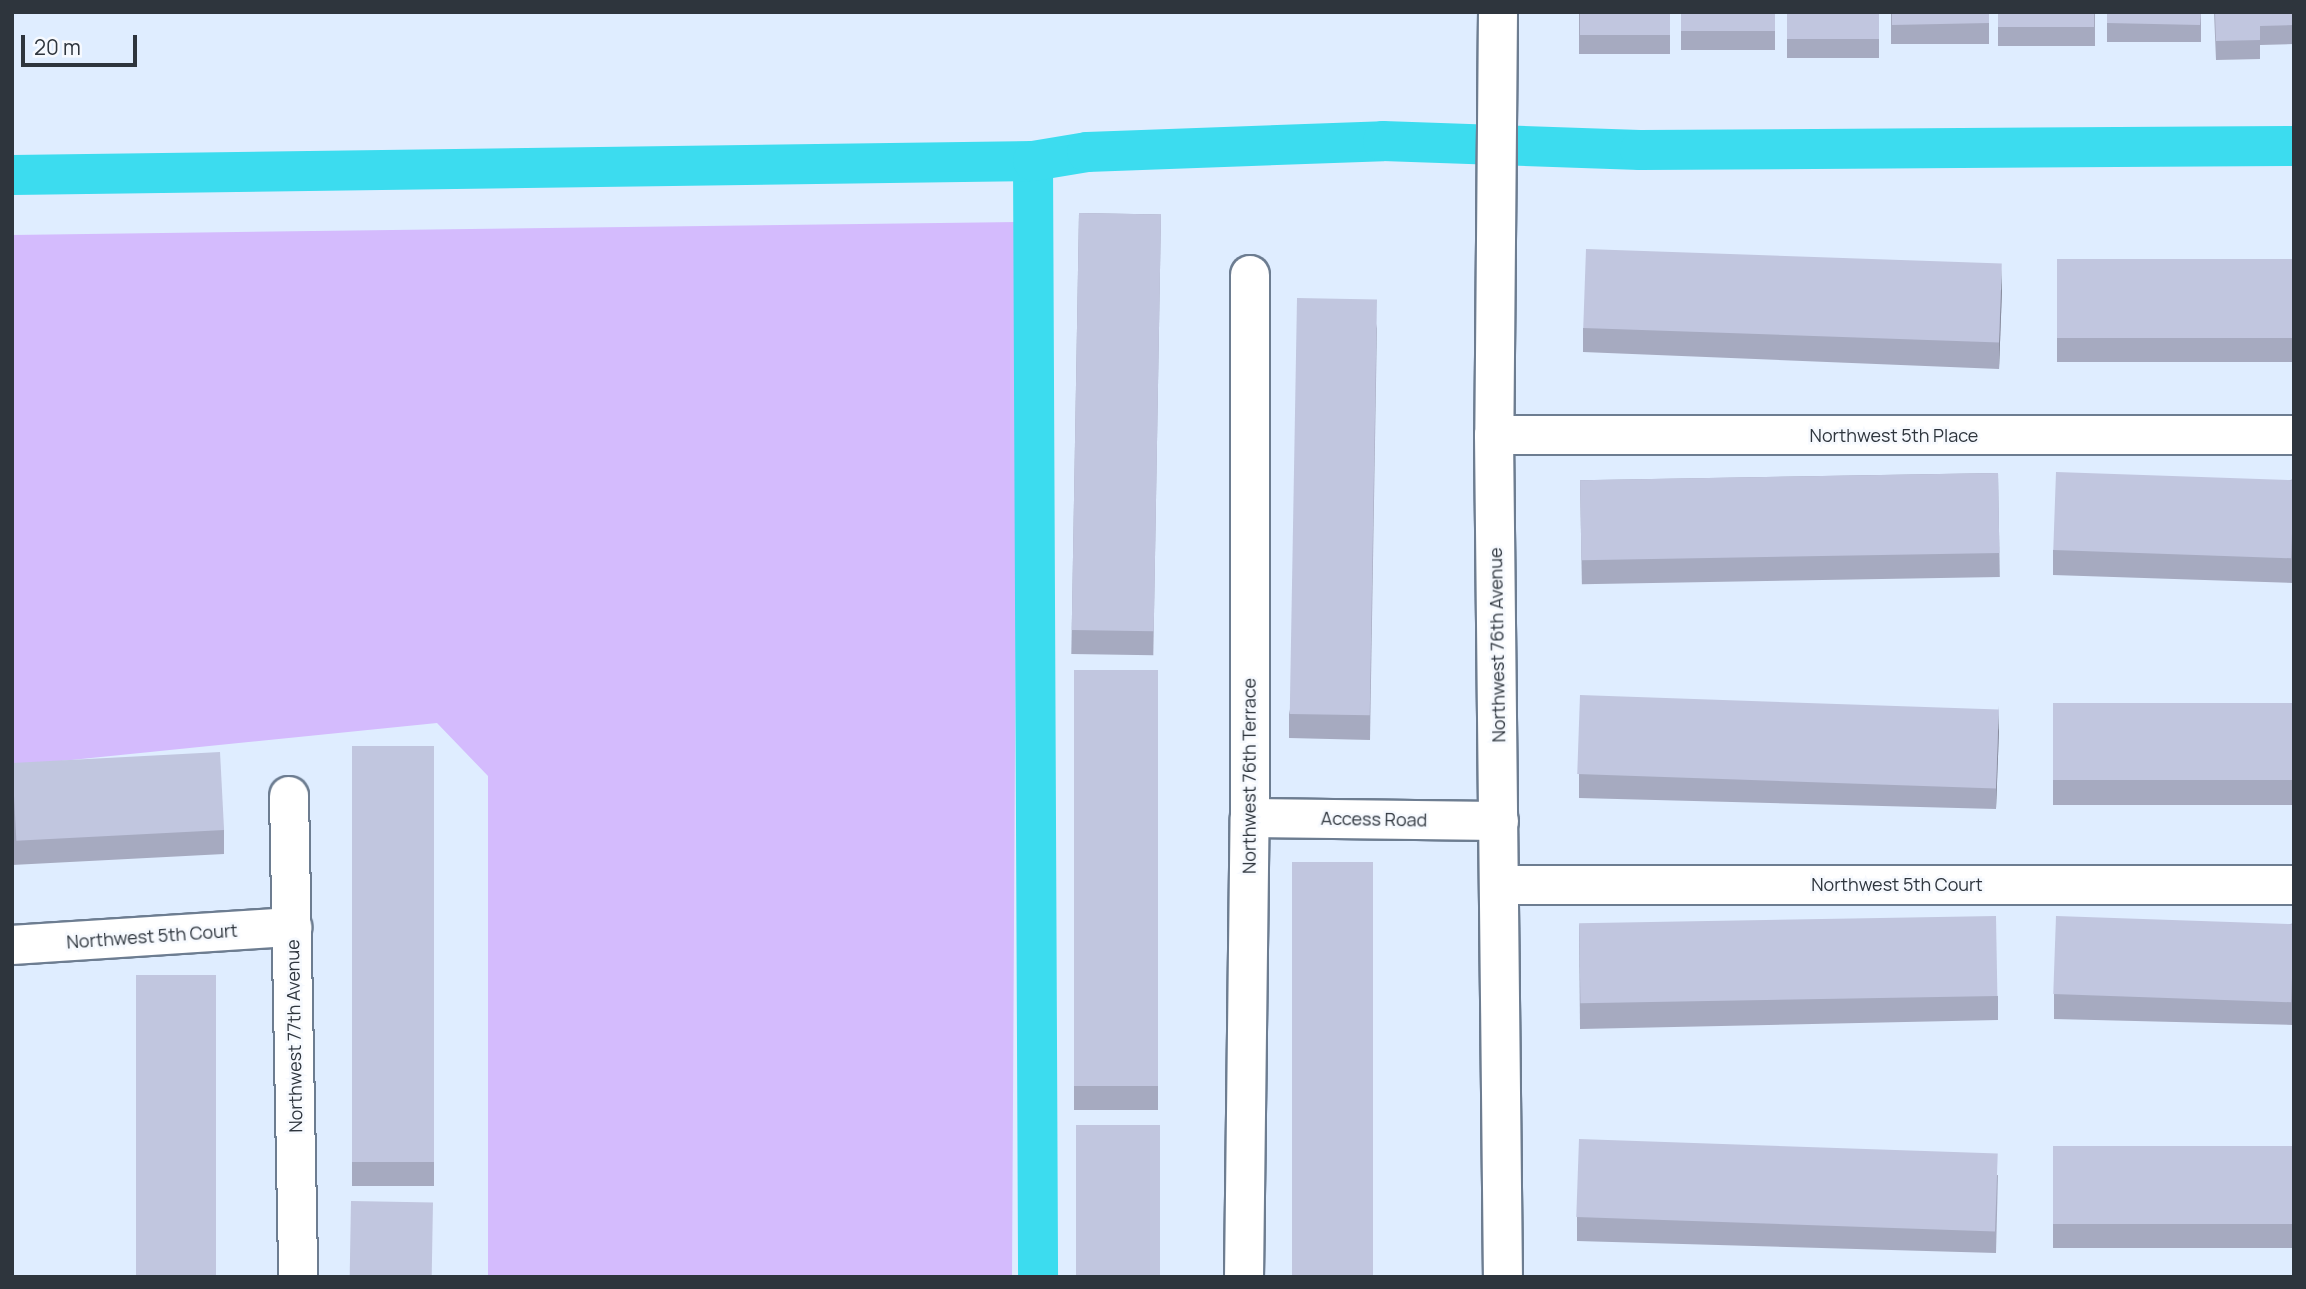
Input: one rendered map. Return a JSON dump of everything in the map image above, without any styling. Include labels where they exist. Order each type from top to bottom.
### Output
[{"type":"street","name":"Northwest 76th Avenue","points":[[1498,12],[1494,435],[1501,885],[1503,1277]]},
{"type":"street","name":"Northwest 76th Terrace","points":[[1244,1277],[1250,818],[1250,275]]},
{"type":"street","name":"Northwest 5th Place","points":[[1494,435],[2294,435]]},
{"type":"street","name":"Northwest 77th Avenue","points":[[289,796],[298,1277]]},
{"type":"street","name":"Access Road","points":[[1250,818],[1499,821]]},
{"type":"street","name":"Northwest 5th Court","points":[[1501,885],[2294,885]]},
{"type":"street","name":"Northwest 5th Court","points":[[12,945],[292,927]]},
{"type":"shaded area","points":[[1018,222],[1012,1277],[488,1277],[488,776],[437,723],[12,766],[12,235]]},
{"type":"building","points":[[1580,12],[1670,12],[1670,35],[1580,35]]},
{"type":"building","points":[[1681,12],[1775,12],[1775,31],[1681,31]]},
{"type":"building","points":[[1787,12],[1879,12],[1879,39],[1787,39]]},
{"type":"building","points":[[1892,12],[1989,12],[1989,23],[1892,25]]},
{"type":"building","points":[[1998,12],[2094,12],[2094,27],[1998,27]]},
{"type":"building","points":[[2107,12],[2201,12],[2200,25],[2107,23]]},
{"type":"building","points":[[2215,12],[2294,12],[2294,25],[2260,26],[2260,40],[2216,41]]},
{"type":"building","points":[[1079,213],[1161,214],[1154,631],[1072,630]]},
{"type":"building","points":[[1586,249],[2002,264],[1999,342],[1583,328]]},
{"type":"building","points":[[2057,259],[2294,259],[2294,338],[2057,338]]},
{"type":"building","points":[[1297,298],[1377,299],[1370,715],[1290,714]]},
{"type":"building","points":[[2056,472],[2294,480],[2291,558],[2053,550]]},
{"type":"building","points":[[1998,473],[1999,553],[1581,560],[1580,480]]},
{"type":"building","points":[[1074,670],[1158,670],[1158,1086],[1074,1086]]},
{"type":"building","points":[[1580,695],[1999,710],[1996,789],[1577,774]]},
{"type":"building","points":[[2053,703],[2294,703],[2294,780],[2053,780]]},
{"type":"building","points":[[352,746],[434,746],[434,1162],[352,1162]]},
{"type":"building","points":[[220,752],[224,830],[16,841],[12,763]]},
{"type":"building","points":[[1292,862],[1373,862],[1373,1277],[1292,1277]]},
{"type":"building","points":[[1996,916],[1997,996],[1580,1003],[1579,923]]},
{"type":"building","points":[[2056,916],[2294,924],[2291,1002],[2053,994]]},
{"type":"building","points":[[136,975],[216,975],[216,1277],[136,1277]]},
{"type":"building","points":[[1076,1125],[1160,1125],[1160,1277],[1076,1277]]},
{"type":"building","points":[[1579,1139],[1998,1154],[1995,1232],[1576,1217]]},
{"type":"building","points":[[2053,1146],[2294,1146],[2294,1224],[2053,1224]]},
{"type":"building","points":[[351,1201],[433,1202],[432,1277],[350,1277]]},
{"type":"waterway","points":[[12,175],[1033,161],[1087,152],[1383,141],[1640,150],[2294,146]]},
{"type":"waterway","points":[[1033,161],[1038,1277]]}]
